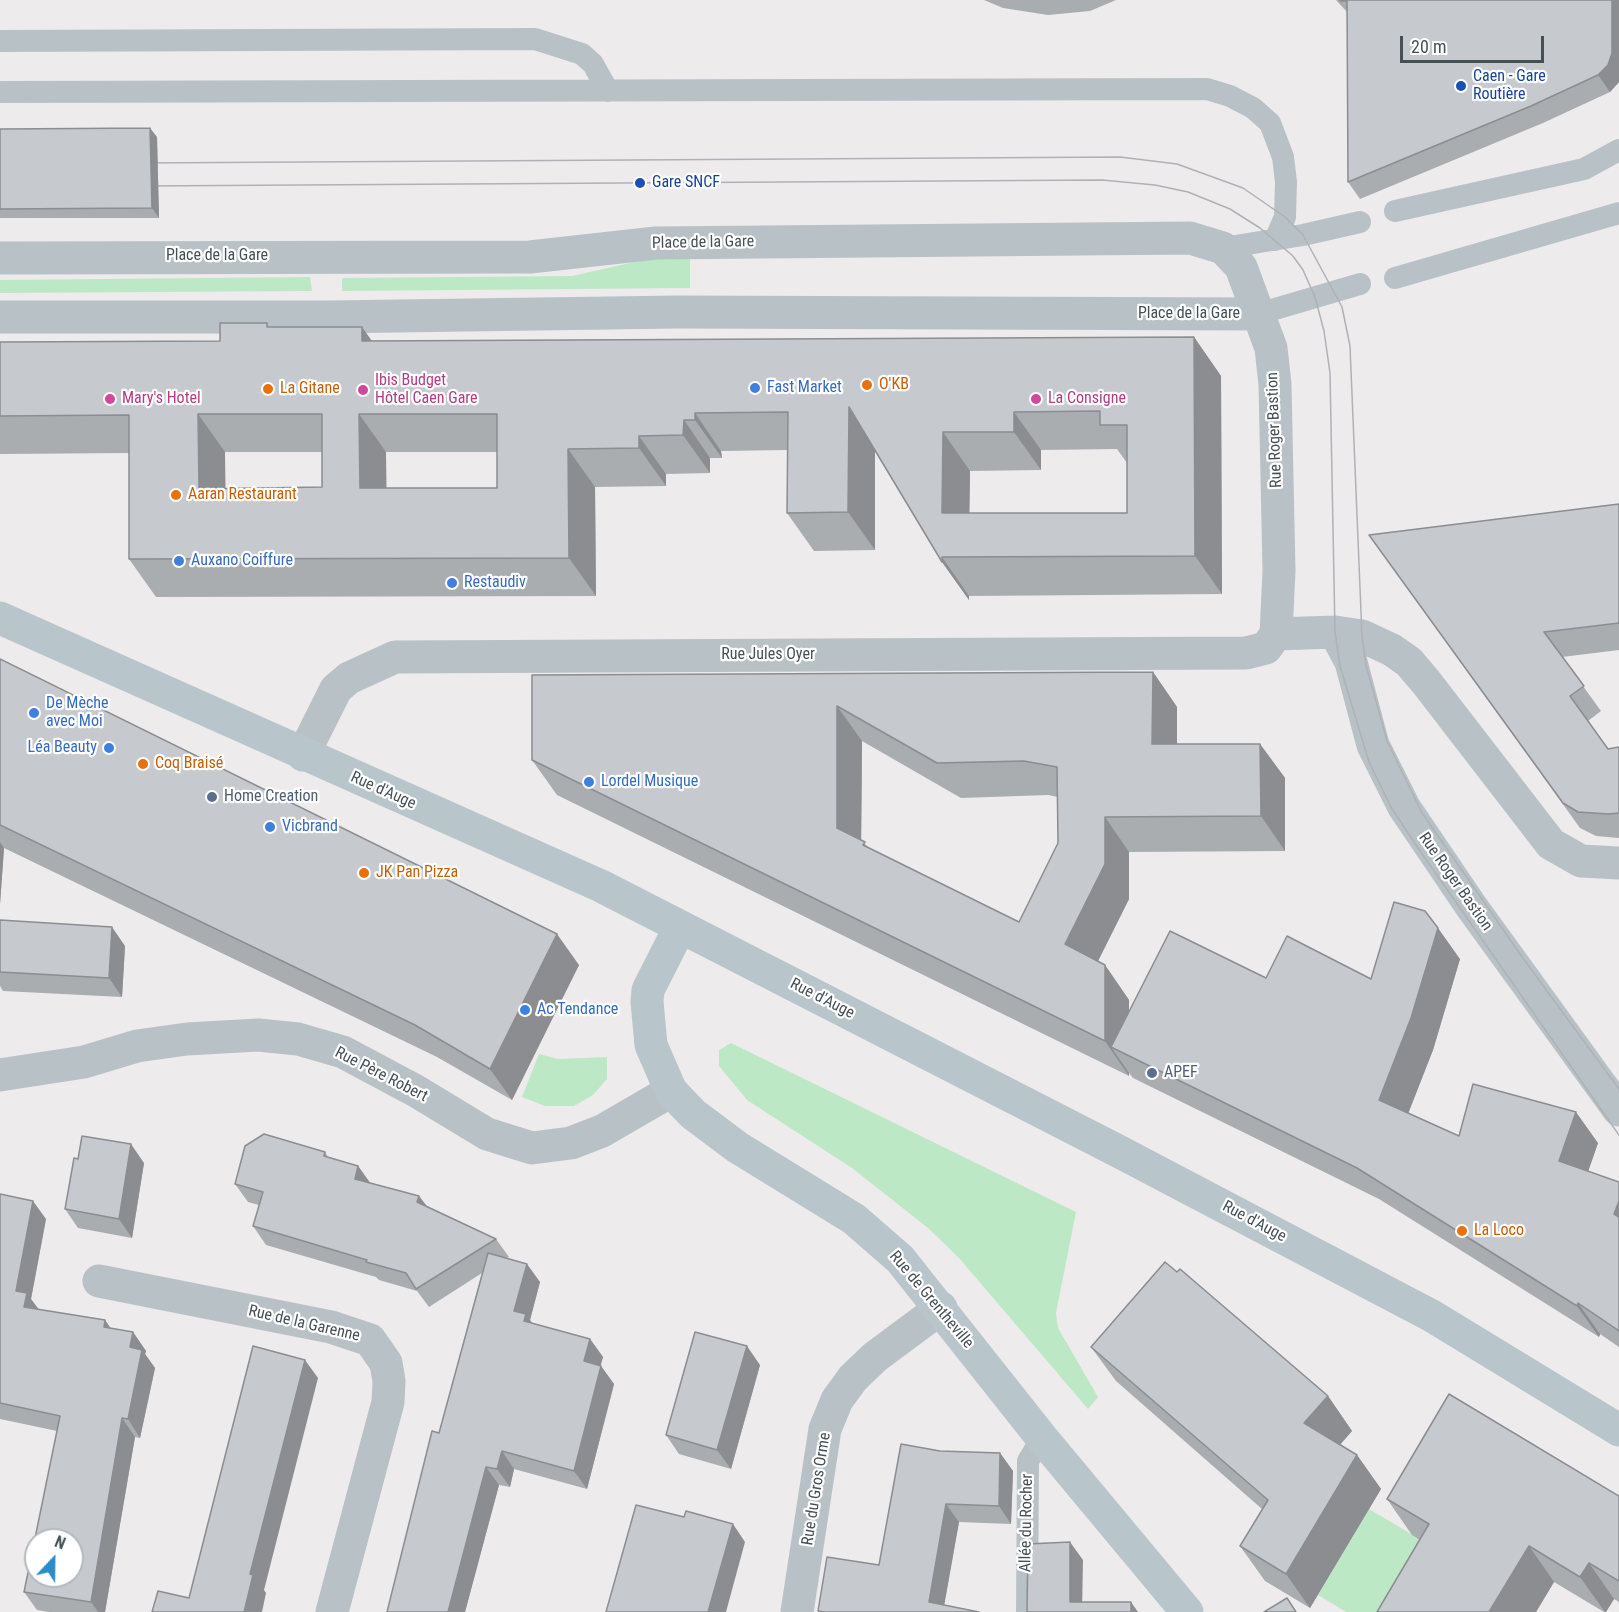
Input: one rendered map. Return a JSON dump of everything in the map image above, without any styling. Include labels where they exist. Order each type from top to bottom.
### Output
[{"type":"main road","name":"Rue d'Auge","points":[[0,618],[601,886],[1118,1150],[1432,1317],[1619,1430]]},
{"type":"main road","name":"Rue de Grentheville","points":[[680,927],[648,990],[647,1002],[651,1045],[671,1091],[693,1114],[737,1147],[854,1219],[900,1259],[1042,1438],[1187,1612]]},
{"type":"street","name":"Place de la Gare","points":[[0,258],[530,257],[656,243],[1190,238],[1223,248],[1241,267],[1258,314],[678,312],[328,317],[0,317]]},
{"type":"street","name":"Rue Roger Bastion","points":[[1258,314],[1271,348],[1275,384],[1279,571],[1276,634]]},
{"type":"street","name":"Rue Roger Bastion","points":[[1335,632],[1351,662],[1373,745],[1404,807],[1471,906],[1619,1110]]},
{"type":"street","points":[[1276,634],[1335,632],[1362,636],[1409,662],[1551,844],[1581,861],[1619,863]]},
{"type":"street","name":"Rue Jules Oyer","points":[[303,755],[336,689],[349,678],[395,657],[1246,653],[1266,648],[1276,634]]},
{"type":"street","name":"Rue Père Robert","points":[[0,1076],[84,1062],[138,1046],[187,1039],[258,1035],[297,1039],[343,1052],[417,1091],[487,1134],[532,1148],[571,1143],[602,1131],[671,1091]]},
{"type":"street","name":"Rue de la Garenne","points":[[99,1281],[331,1327],[370,1340],[386,1363],[389,1381],[388,1402],[332,1612]]},
{"type":"street","name":"Rue du Gros Orme","points":[[797,1612],[825,1429],[837,1400],[853,1378],[875,1357],[941,1308]]},
{"type":"lane","points":[[0,41],[535,39],[582,54],[593,64],[608,91]]},
{"type":"lane","points":[[0,92],[1207,89],[1230,96],[1253,108],[1270,123],[1283,157],[1286,182],[1285,217],[1275,240]]},
{"type":"lane","points":[[1395,211],[1584,169],[1619,150]]},
{"type":"lane","points":[[1395,278],[1619,213]]},
{"type":"lane","points":[[1223,248],[1275,240],[1360,222]]},
{"type":"lane","points":[[1258,314],[1359,284]]},
{"type":"lane","name":"Allée du Rocher","points":[[1027,1612],[1028,1461],[1042,1438]]},
{"type":"green space","points":[[690,257],[690,288],[342,291],[342,278],[572,276],[652,258]]},
{"type":"green space","points":[[310,277],[312,291],[0,293],[0,280]]},
{"type":"green space","points":[[731,1043],[1076,1212],[1056,1313],[1058,1328],[1098,1397],[1088,1409],[959,1258],[928,1228],[852,1168],[747,1100],[719,1066],[719,1050]]},
{"type":"green space","points":[[539,1054],[558,1059],[607,1057],[607,1079],[593,1095],[574,1106],[545,1106],[522,1097]]},
{"type":"green space","points":[[1369,1509],[1455,1560],[1424,1612],[1346,1612],[1318,1595]]},
{"type":"building","points":[[1340,0],[1612,0],[1612,53],[1608,65],[1598,75],[1531,106],[1348,182],[1347,1]]},
{"type":"building","points":[[150,128],[152,208],[0,209],[0,129]]},
{"type":"building","points":[[220,323],[267,323],[267,327],[362,327],[362,341],[1194,337],[1195,556],[942,557],[942,562],[849,407],[848,512],[787,513],[788,412],[695,413],[695,420],[684,420],[683,435],[639,436],[639,448],[568,449],[569,558],[129,559],[129,415],[0,416],[0,342],[220,341]],"holes":[[[1100,411],[1100,425],[1127,425],[1127,513],[942,513],[943,432],[1014,432],[1014,412]],[[198,414],[322,414],[322,487],[199,489]],[[359,414],[497,414],[497,488],[360,488]]]},
{"type":"building","points":[[1619,504],[1619,623],[1544,632],[1584,686],[1570,696],[1608,749],[1619,747],[1619,813],[1578,812],[1563,803],[1369,535]]},
{"type":"building","points":[[0,659],[557,934],[490,1069],[415,1025],[0,825]]},
{"type":"building","points":[[1153,672],[1152,744],[1260,744],[1261,816],[1105,817],[1105,864],[1065,944],[1105,965],[1105,1041],[532,760],[532,675]],"holes":[[[837,706],[937,763],[1024,761],[1057,767],[1058,843],[1019,922],[863,845],[865,842],[837,828]]]},
{"type":"building","points":[[1394,902],[1425,911],[1438,928],[1411,1018],[1379,1100],[1459,1136],[1473,1084],[1576,1112],[1559,1161],[1619,1182],[1619,1201],[1614,1214],[1619,1217],[1619,1331],[1578,1303],[1577,1306],[1357,1168],[1111,1047],[1170,931],[1266,978],[1287,936],[1371,979]]},
{"type":"building","points":[[0,920],[112,927],[109,978],[0,972]]},
{"type":"building","points":[[264,1134],[325,1152],[324,1156],[358,1166],[355,1179],[419,1196],[417,1202],[496,1239],[416,1289],[406,1273],[253,1226],[263,1192],[235,1184],[245,1146]]},
{"type":"building","points":[[82,1136],[131,1144],[119,1219],[65,1209],[74,1158],[78,1159]]},
{"type":"building","points":[[0,1194],[33,1201],[16,1291],[27,1293],[24,1307],[105,1320],[104,1327],[133,1332],[130,1347],[142,1350],[128,1419],[122,1418],[91,1602],[24,1592],[25,1588],[84,1588],[84,1528],[37,1528],[60,1416],[0,1403]]},
{"type":"building","points":[[488,1253],[527,1264],[514,1311],[526,1314],[524,1321],[590,1339],[584,1361],[601,1366],[574,1471],[502,1451],[497,1469],[486,1467],[448,1612],[387,1612],[432,1431],[439,1433]]},
{"type":"building","points":[[1165,1262],[1177,1272],[1180,1269],[1328,1396],[1304,1423],[1357,1455],[1286,1574],[1240,1546],[1268,1500],[1091,1347]]},
{"type":"building","points":[[695,1332],[747,1346],[717,1450],[666,1435]]},
{"type":"building","points":[[253,1346],[305,1360],[250,1574],[253,1575],[244,1612],[152,1612],[158,1591],[189,1598]]},
{"type":"building","points":[[1449,1394],[1619,1496],[1619,1581],[1589,1563],[1580,1577],[1529,1546],[1489,1612],[1377,1612],[1429,1524],[1387,1499]]},
{"type":"building","points":[[901,1444],[940,1451],[1000,1453],[999,1506],[946,1504],[929,1602],[979,1612],[818,1611],[827,1557],[879,1565]]},
{"type":"building","points":[[636,1505],[684,1517],[686,1511],[733,1524],[708,1612],[606,1612]]},
{"type":"building","points":[[1070,1542],[1070,1602],[1131,1602],[1131,1612],[1027,1612],[1028,1544]]},
{"type":"building","points":[[1287,1598],[1296,1612],[1264,1612]]},
{"type":"tram line","points":[[140,163],[1120,157],[1177,164],[1243,188],[1285,217],[1303,235],[1342,307],[1350,346],[1362,636],[1366,665],[1387,741],[1422,813],[1525,961],[1619,1089]]},
{"type":"tram line","points":[[142,186],[1102,180],[1155,185],[1188,192],[1230,209],[1260,228],[1293,256],[1303,270],[1315,297],[1324,331],[1330,373],[1335,632],[1340,666],[1369,762],[1391,807],[1418,848],[1619,1135]]},
{"type":"place","name":"Caen - Gare Routière","points":[[1461,86]]},
{"type":"place","name":"Gare SNCF","points":[[640,183]]},
{"type":"place","name":"O'KB","points":[[867,385]]},
{"type":"place","name":"Fast Market","points":[[755,388]]},
{"type":"place","name":"La Gitane","points":[[268,389]]},
{"type":"place","name":"Ibis Budget Hôtel Caen Gare","points":[[363,390]]},
{"type":"place","name":"Mary's Hotel","points":[[110,399]]},
{"type":"place","name":"La Consigne","points":[[1036,399]]},
{"type":"place","name":"Aaran Restaurant","points":[[176,495]]},
{"type":"place","name":"Auxano Coiffure","points":[[179,561]]},
{"type":"place","name":"Restaudiv","points":[[452,583]]},
{"type":"place","name":"De Mèche avec Moi","points":[[34,713]]},
{"type":"place","name":"Léa Beauty","points":[[109,748]]},
{"type":"place","name":"Coq Braisé","points":[[143,764]]},
{"type":"place","name":"Lordel Musique","points":[[589,782]]},
{"type":"place","name":"Home Creation","points":[[212,797]]},
{"type":"place","name":"Vicbrand","points":[[270,827]]},
{"type":"place","name":"JK Pan Pizza","points":[[364,873]]},
{"type":"place","name":"Ac Tendance","points":[[525,1010]]},
{"type":"place","name":"APEF","points":[[1152,1073]]},
{"type":"place","name":"La Loco","points":[[1462,1231]]}]
